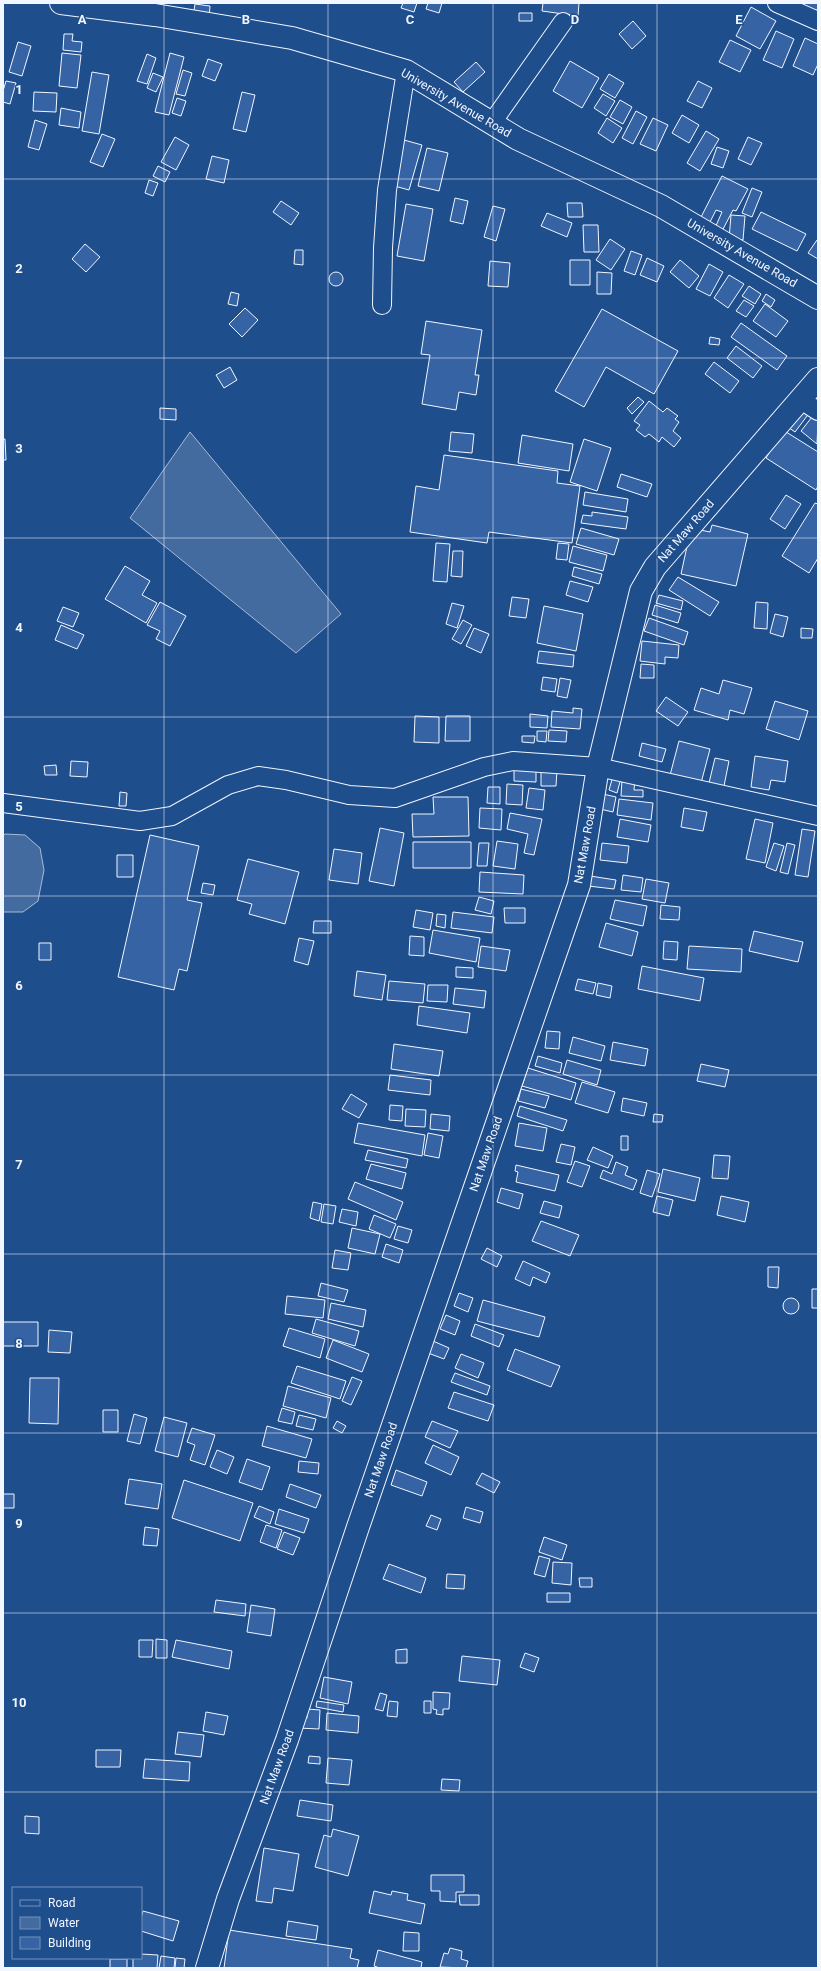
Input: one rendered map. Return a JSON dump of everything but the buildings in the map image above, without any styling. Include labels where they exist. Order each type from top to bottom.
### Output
[{"type":"main road","name":"University Avenue Road","points":[[60,3],[156,9],[292,38],[406,71],[518,139],[662,206],[818,298]]},
{"type":"main road","name":"Nat Maw Road","points":[[207,1968],[228,1898],[287,1740],[358,1527],[578,885],[598,767],[641,591],[655,568],[809,406],[818,380]]},
{"type":"street","points":[[777,3],[818,21]]},
{"type":"street","points":[[491,124],[563,22]]},
{"type":"street","points":[[382,305],[383,248],[387,190],[406,71]]},
{"type":"street","points":[[3,803],[140,821],[172,816],[228,785],[258,776],[286,780],[349,795],[395,798],[484,767],[513,761],[598,767],[818,816]]},
{"type":"water","points":[[190,432],[341,614],[296,653],[130,518]]},
{"type":"water","points":[[5,834],[25,835],[40,848],[44,870],[38,901],[23,912],[3,912],[3,836]]}]
